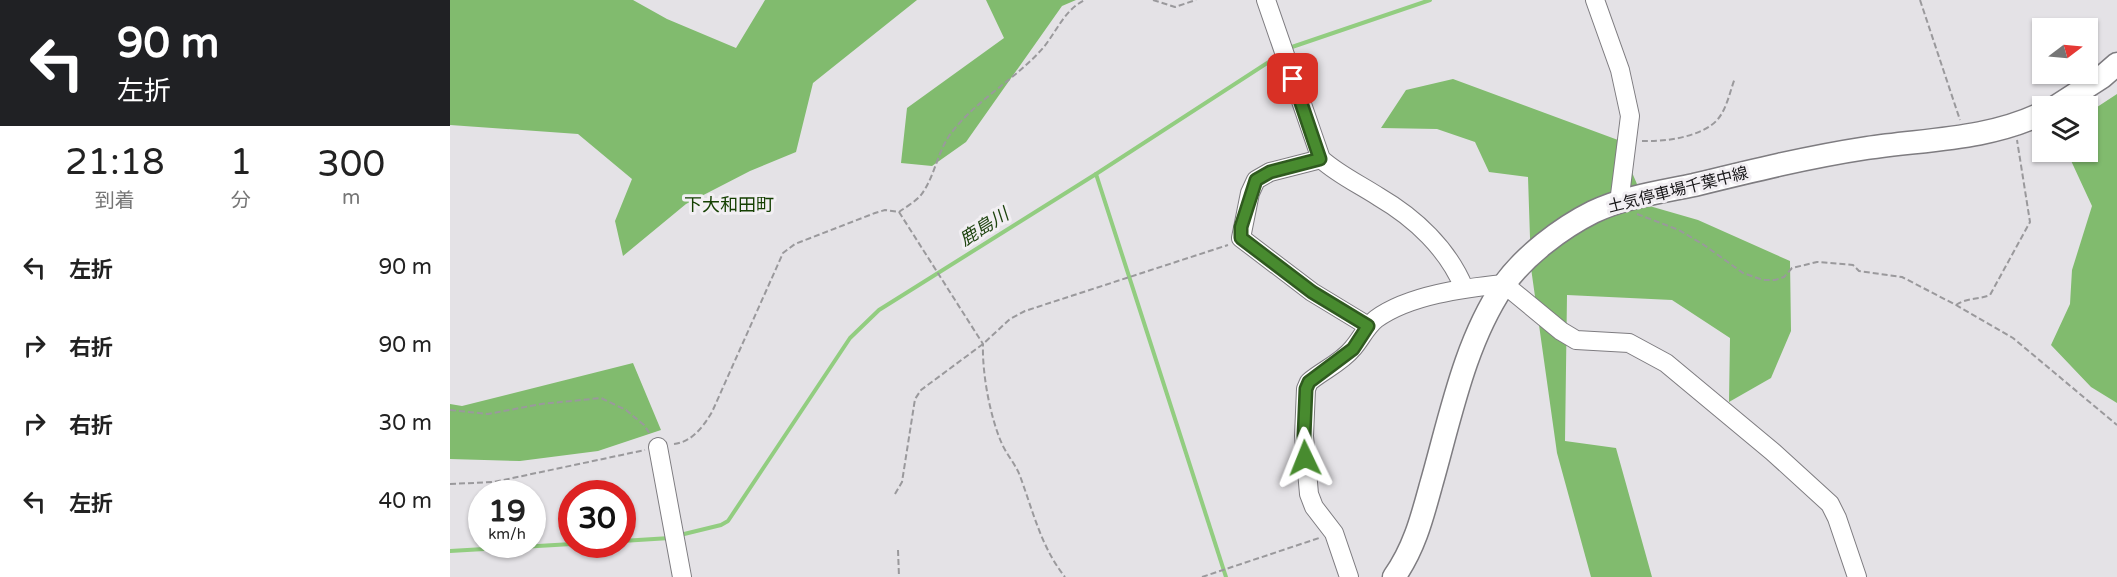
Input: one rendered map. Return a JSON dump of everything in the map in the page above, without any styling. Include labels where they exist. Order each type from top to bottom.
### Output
[{"type":"main road","points":[[2073,96],[2117,64]]},
{"type":"main road","name":"土気停車場千葉中線","points":[[1394,577],[1417,535],[1479,330],[1504,284],[1520,267],[1571,224],[1595,211],[1623,202],[1806,159],[1868,148],[1964,138],[2015,125],[2032,118]]},
{"type":"street","points":[[1266,0],[1320,159],[1335,172],[1381,198],[1422,228],[1449,261],[1464,288]]},
{"type":"street","points":[[1595,0],[1628,98],[1630,116],[1623,202]]},
{"type":"street","points":[[1320,159],[1270,172],[1256,180],[1241,227],[1241,238],[1312,292],[1368,326]]},
{"type":"street","points":[[1349,577],[1334,533],[1314,507],[1309,494],[1304,436],[1306,389],[1316,377],[1353,349],[1368,326],[1396,307],[1464,288],[1504,284],[1561,331],[1576,340],[1629,343],[1666,363],[1773,452],[1830,504],[1838,518],[1857,577]]},
{"type":"street","points":[[658,447],[682,577]]},
{"type":"path","points":[[450,484],[506,480],[682,443],[701,429],[712,412],[783,253],[802,241],[875,213],[885,210],[899,212],[921,195],[948,138],[965,117],[1023,69],[1043,48],[1065,16],[1077,4],[1085,0]]},
{"type":"path","points":[[1153,0],[1175,7],[1196,0]]},
{"type":"path","points":[[1920,0],[1958,113],[1964,138]]},
{"type":"path","points":[[1627,141],[1665,142],[1705,128],[1718,119],[1735,78]]},
{"type":"path","points":[[1956,304],[1972,297],[1983,298],[1990,295],[2030,222],[2015,125]]},
{"type":"path","points":[[1623,202],[1636,214],[1679,230],[1743,273],[1763,280],[1784,277],[1792,268],[1817,262],[1828,265],[1852,265],[1859,271],[1902,277],[1956,304],[2013,338],[2117,425]]},
{"type":"path","points":[[899,212],[983,344],[983,359],[991,402],[1002,445],[1018,471],[1046,549],[1065,577]]},
{"type":"path","points":[[895,494],[902,482],[915,399],[921,390],[983,344],[1010,319],[1025,311],[1230,244],[1241,238]]},
{"type":"path","points":[[450,410],[488,414],[541,404],[601,398],[626,410],[644,425],[658,447]]},
{"type":"path","points":[[1202,577],[1334,533]]},
{"type":"path","points":[[898,550],[899,577]]},
{"type":"green space","points":[[450,0],[633,0],[667,19],[736,48],[765,0],[917,0],[813,83],[796,152],[750,171],[686,204],[623,256],[615,221],[632,179],[578,134],[450,125]]},
{"type":"green space","points":[[986,0],[1076,0],[1062,6],[966,142],[932,166],[901,163],[907,108],[1004,38]]},
{"type":"green space","points":[[1453,79],[1618,140],[1646,205],[1698,220],[1790,261],[1791,331],[1771,378],[1729,402],[1730,338],[1672,300],[1567,295],[1565,441],[1616,448],[1652,577],[1591,577],[1557,453],[1531,268],[1528,177],[1489,172],[1475,142],[1437,129],[1381,128],[1406,90]]},
{"type":"green space","points":[[2117,94],[2117,403],[2091,387],[2051,345],[2070,304],[2072,270],[2092,206],[2072,162],[2098,162],[2098,106]]},
{"type":"green space","points":[[633,363],[661,430],[598,451],[520,461],[450,459],[450,404],[462,406]]},
{"type":"waterway","name":"鹿島川","points":[[1289,48],[1430,0]]},
{"type":"waterway","name":"鹿島川","points":[[680,535],[721,525],[728,521],[850,338],[879,310],[1096,174],[1278,56]]},
{"type":"waterway","points":[[1096,174],[1226,577]]},
{"type":"waterway","name":"鹿島川","points":[[636,540],[670,538]]},
{"type":"waterway","name":"鹿島川","points":[[450,551],[558,545]]},
{"type":"district","name":"下大和田町","points":[[729,205]]},
{"type":"route","points":[[1293,79],[1320,159],[1270,172],[1256,180],[1241,227],[1241,238],[1312,292],[1368,326],[1353,349],[1309,382],[1306,389],[1305,458]]}]
